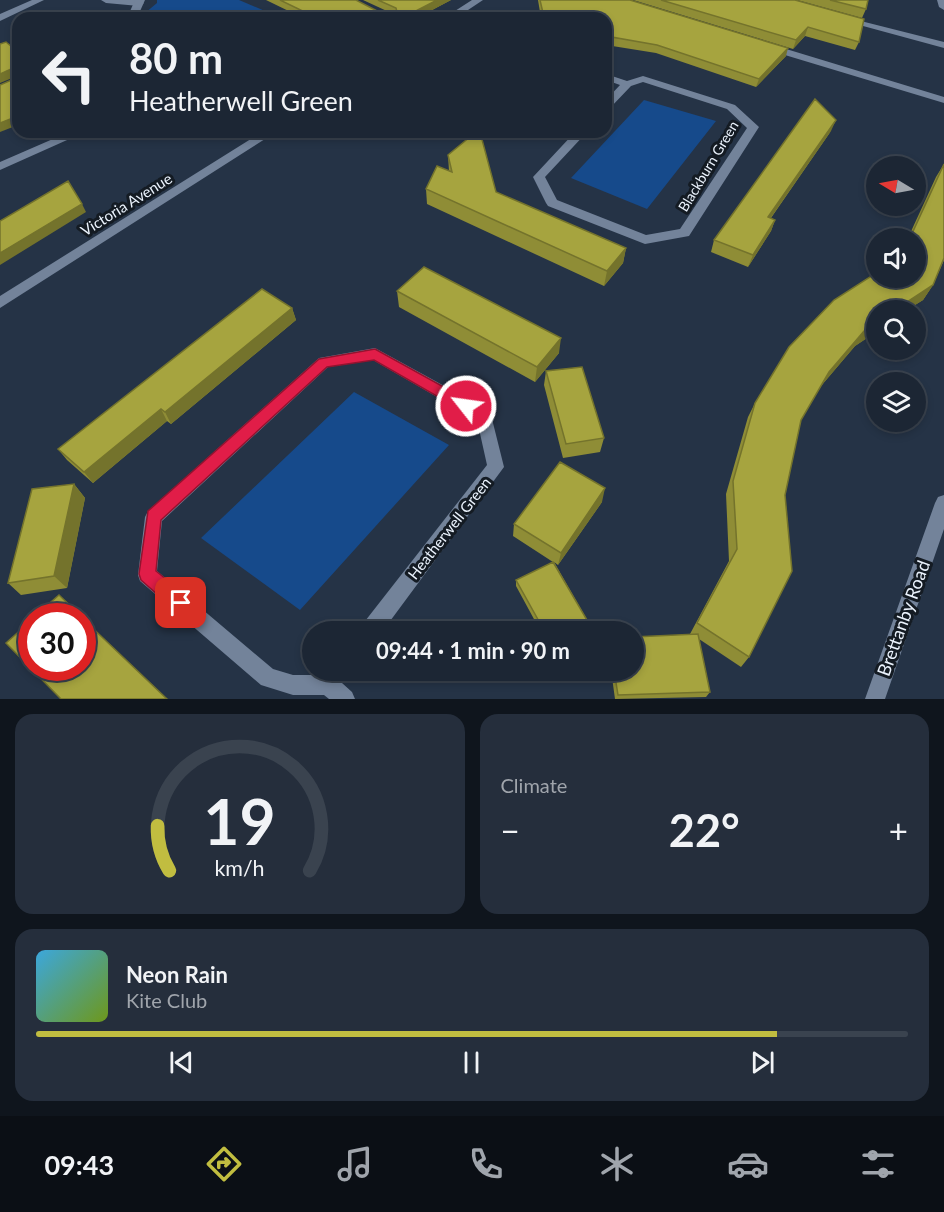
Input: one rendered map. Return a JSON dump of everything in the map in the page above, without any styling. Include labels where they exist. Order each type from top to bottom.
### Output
[{"type":"street","points":[[13,12],[39,0]]},
{"type":"street","points":[[106,0],[139,1]]},
{"type":"street","points":[[459,12],[478,0]]},
{"type":"street","points":[[942,0],[944,8]]},
{"type":"street","points":[[838,17],[944,45]]},
{"type":"street","points":[[762,45],[944,100]]},
{"type":"street","name":"Blackburn Green","points":[[575,138],[539,177],[552,203],[645,240],[684,233],[753,127],[731,107],[643,80],[627,84],[612,79]]},
{"type":"street","points":[[612,100],[627,84]]},
{"type":"street","points":[[0,166],[65,138]]},
{"type":"street","name":"Victoria Avenue","points":[[0,303],[261,138]]},
{"type":"street","name":"Heatherwell Green","points":[[316,681],[293,685],[268,678],[147,574],[153,517],[324,362],[375,354],[484,416],[496,467],[377,621]]},
{"type":"street","name":"Brettanby Road","points":[[875,699],[944,503]]},
{"type":"street","name":"Heatherwell Green","points":[[336,681],[345,699]]},
{"type":"shaded area","points":[[157,0],[239,0],[265,11],[146,12],[157,3]]},
{"type":"shaded area","points":[[644,100],[716,121],[647,209],[571,178],[608,138],[612,138],[612,134]]},
{"type":"shaded area","points":[[354,392],[449,445],[300,610],[201,538]]},
{"type":"building","points":[[280,0],[356,0],[379,12],[305,12]]},
{"type":"building","points":[[378,0],[437,0],[414,12],[397,12],[396,8]]},
{"type":"building","points":[[540,0],[630,0],[788,48],[759,79],[657,45],[612,37],[612,12],[543,12]]},
{"type":"building","points":[[661,0],[795,0],[864,19],[859,42],[808,27],[796,40]]},
{"type":"building","points":[[830,0],[868,0],[866,9]]},
{"type":"building","points":[[6,42],[12,47],[12,68],[0,74],[0,44]]},
{"type":"building","points":[[12,80],[12,118],[0,123],[0,85]]},
{"type":"building","points":[[815,99],[836,120],[768,217],[775,220],[753,255],[714,240]]},
{"type":"building","points":[[469,138],[482,138],[496,192],[626,248],[607,271],[426,189],[437,166],[452,172],[448,155]]},
{"type":"building","points":[[944,164],[944,258],[933,285],[910,300],[866,300],[866,330],[829,372],[801,420],[785,495],[792,571],[749,657],[697,623],[737,549],[733,481],[755,403],[789,347],[834,300],[866,279],[866,288],[926,288],[926,228],[915,228],[920,216],[926,216],[926,203]]},
{"type":"building","points":[[68,181],[82,204],[0,253],[0,221]]},
{"type":"building","points":[[424,267],[561,338],[537,367],[397,291]]},
{"type":"building","points":[[262,289],[292,308],[165,412],[161,409],[84,472],[58,449]]},
{"type":"building","points":[[582,367],[604,438],[566,444],[546,371]]},
{"type":"building","points":[[560,462],[605,488],[561,553],[514,524]]},
{"type":"building","points":[[74,484],[54,576],[8,583],[32,489]]},
{"type":"building","points":[[553,562],[588,621],[539,621],[516,580]]},
{"type":"building","points":[[59,595],[67,603],[50,603]]},
{"type":"building","points":[[96,631],[167,699],[61,699],[43,681],[96,681]]},
{"type":"building","points":[[18,632],[18,655],[6,643]]},
{"type":"building","points":[[698,634],[710,692],[618,695],[616,681],[644,681],[644,636]]},
{"type":"route","points":[[181,603],[147,574],[153,517],[324,362],[375,354],[466,406]]}]
